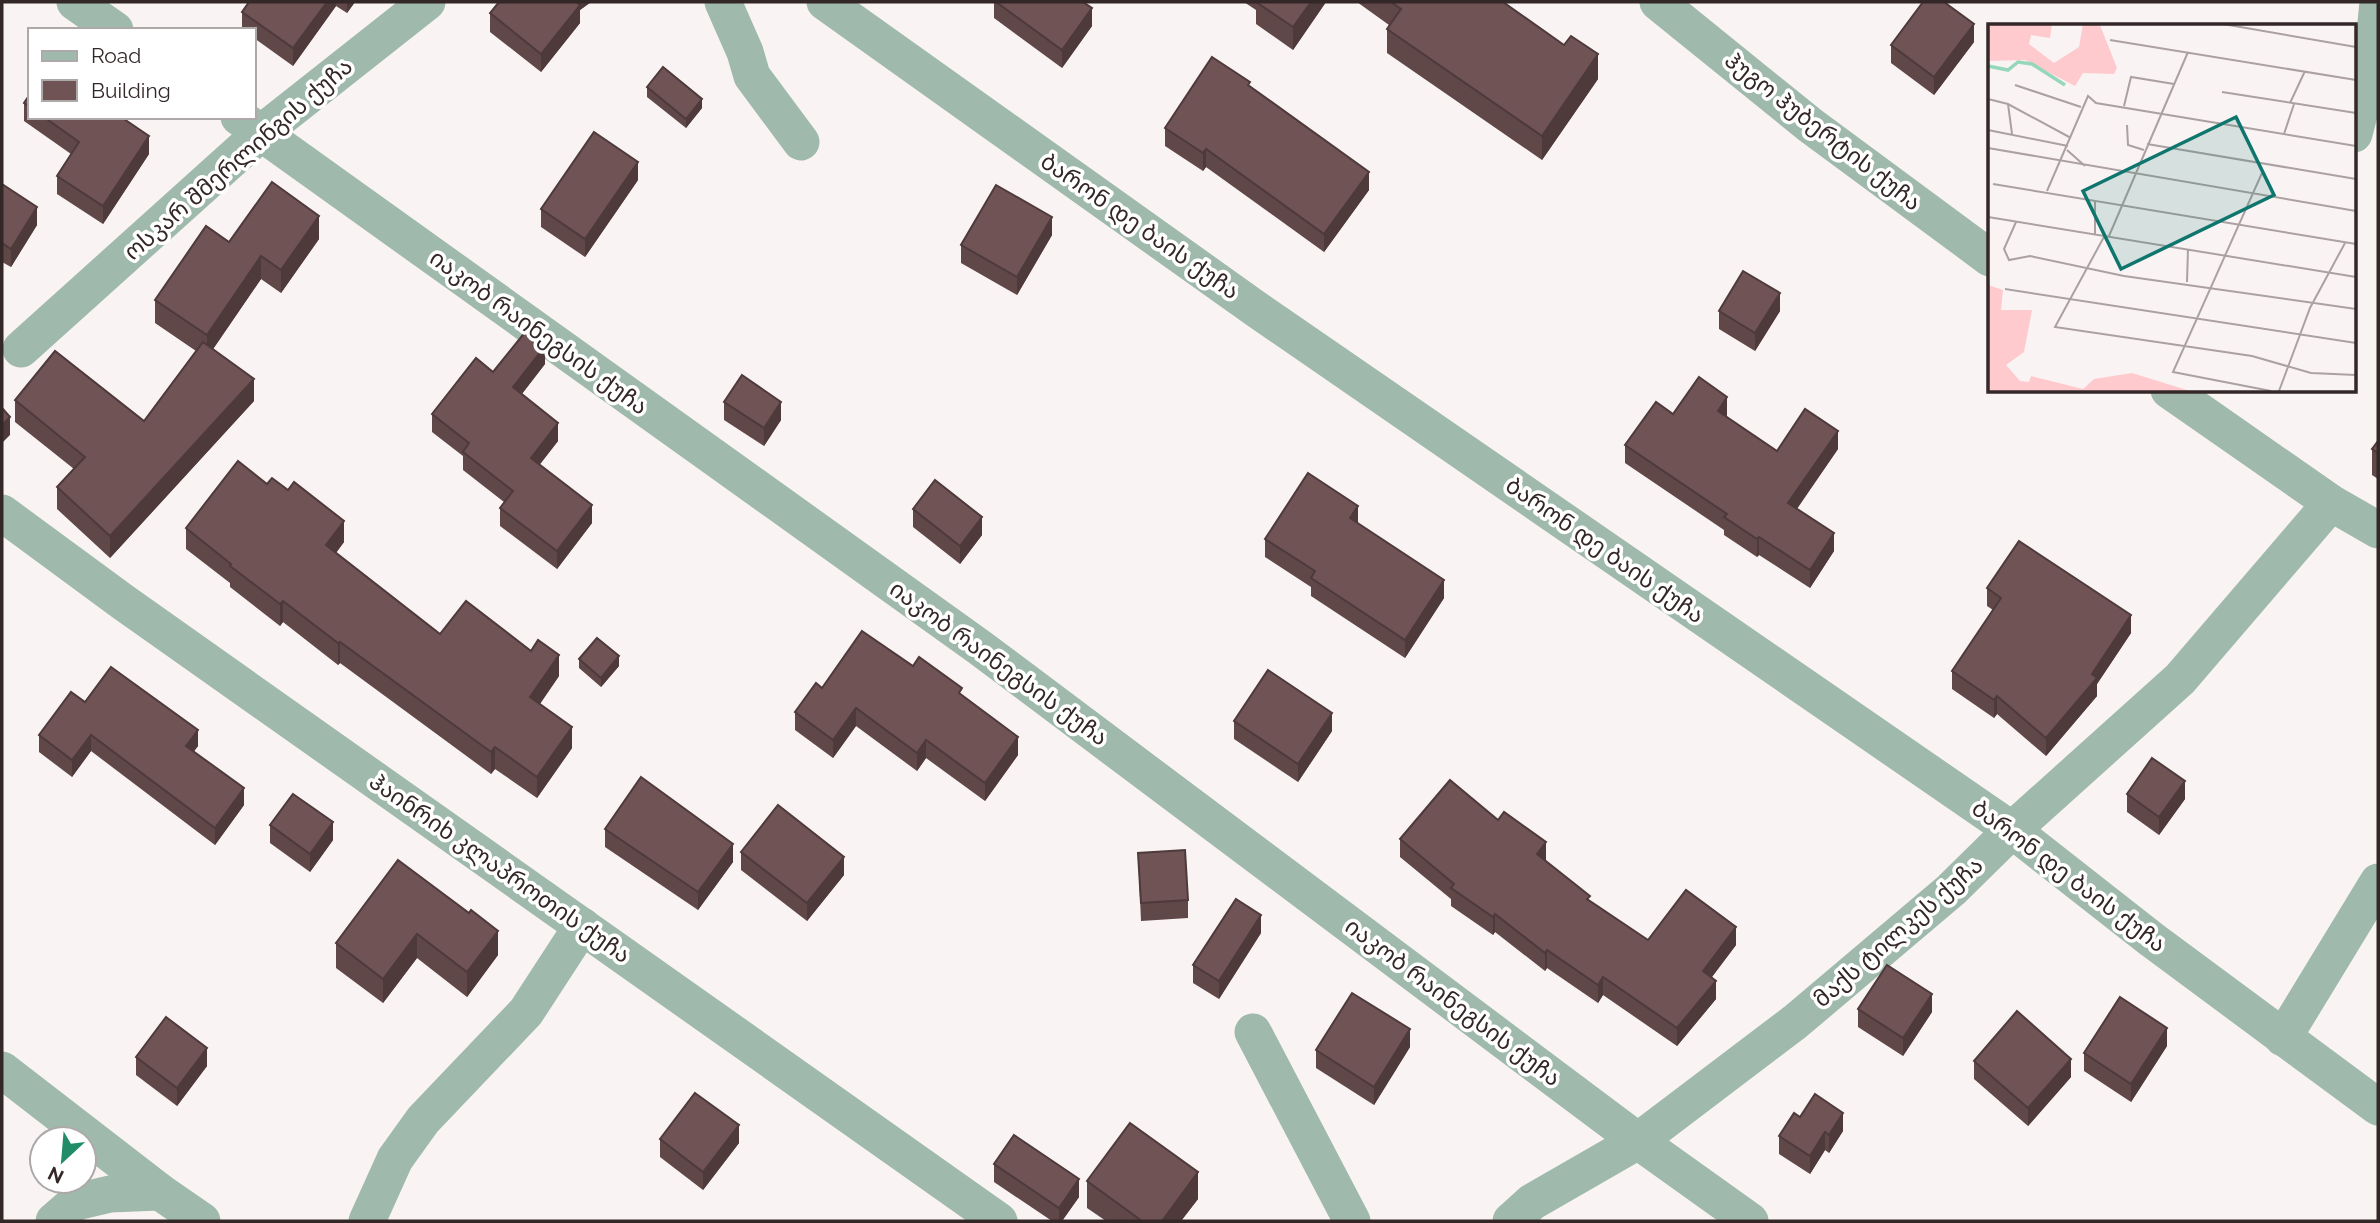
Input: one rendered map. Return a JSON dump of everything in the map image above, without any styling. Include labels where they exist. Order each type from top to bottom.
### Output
[{"type":"street","points":[[75,2],[112,28]]},
{"type":"street","name":"ოსკარ შმერლინგის ქუჩა","points":[[21,349],[250,125],[427,2]]},
{"type":"street","points":[[723,2],[745,52],[752,76],[802,142]]},
{"type":"street","name":"ბარონ დე ბაის ქუჩა","points":[[825,2],[1256,309],[2012,830],[2283,1038],[2378,1107]]},
{"type":"street","name":"ჰუგო ჰუბერტის ქუჩა","points":[[1658,2],[1810,125],[1988,257]]},
{"type":"street","points":[[2356,126],[2372,64],[2378,2]]},
{"type":"street","name":"იაკობ რაინეგსის ქუჩა","points":[[250,125],[979,647],[1637,1141],[1750,1221]]},
{"type":"street","points":[[2175,392],[2331,503],[2377,527]]},
{"type":"street","name":"მაქს ტილკეს ქუჩა","points":[[1511,1221],[1532,1202],[1637,1141],[1795,1022],[1951,890],[2012,830],[2180,679],[2331,503]]},
{"type":"street","name":"ჰაინრიხ კლაპროთის ქუჩა","points":[[2,513],[123,602],[999,1221]]},
{"type":"street","points":[[2283,1038],[2378,882]]},
{"type":"street","points":[[367,1221],[395,1159],[423,1121],[526,1012],[583,926]]},
{"type":"street","points":[[1253,1032],[1352,1221]]},
{"type":"street","points":[[2,1070],[160,1192],[202,1221]]},
{"type":"street","points":[[54,1221],[76,1202],[110,1194],[160,1192]]},
{"type":"building","points":[[249,2],[327,2],[293,48],[242,12]]},
{"type":"building","points":[[499,2],[576,2],[580,5],[541,54],[490,13]]},
{"type":"building","points":[[996,2],[1083,2],[1092,8],[1062,50]]},
{"type":"building","points":[[1256,2],[1311,2],[1293,27]]},
{"type":"building","points":[[1391,2],[1503,2],[1564,45],[1571,36],[1598,54],[1542,136],[1387,29],[1401,9]]},
{"type":"building","points":[[1923,2],[1944,2],[1974,24],[1934,77],[1891,45]]},
{"type":"building","points":[[1212,57],[1250,82],[1248,85],[1369,172],[1324,234],[1206,149],[1203,153],[1165,128]]},
{"type":"building","points":[[663,67],[702,99],[686,119],[647,87]]},
{"type":"building","points":[[47,119],[124,119],[149,136],[103,206],[57,176],[79,142]]},
{"type":"building","points":[[594,132],[638,162],[585,239],[541,209]]},
{"type":"building","points":[[272,182],[319,216],[281,270],[261,256],[207,335],[155,300],[206,226],[229,242]]},
{"type":"building","points":[[2,184],[37,207],[11,249],[2,243]]},
{"type":"building","points":[[996,185],[1052,217],[1017,277],[961,245]]},
{"type":"building","points":[[1743,271],[1780,293],[1755,333],[1719,311]]},
{"type":"building","points":[[526,331],[545,346],[513,387],[558,423],[531,458],[592,505],[557,551],[500,508],[513,491],[463,452],[469,443],[432,414],[476,358],[493,372]]},
{"type":"building","points":[[203,342],[254,379],[110,536],[57,487],[85,457],[15,400],[55,351],[144,421]]},
{"type":"building","points":[[742,375],[781,402],[764,428],[724,402]]},
{"type":"building","points":[[1699,377],[1727,397],[1718,411],[1777,451],[1805,409],[1838,431],[1788,503],[1834,533],[1810,570],[1724,517],[1727,514],[1625,445],[1656,402],[1673,414]]},
{"type":"building","points":[[2,408],[10,417],[2,425]]},
{"type":"building","points":[[2378,441],[2378,453],[2372,449]]},
{"type":"building","points":[[238,461],[267,484],[272,478],[288,490],[294,482],[344,521],[326,545],[440,634],[466,601],[531,651],[538,640],[559,655],[530,697],[572,727],[537,777],[495,747],[491,752],[283,601],[280,604],[186,528]]},
{"type":"building","points":[[1308,473],[1358,506],[1350,518],[1444,580],[1405,640],[1311,578],[1315,571],[1265,539]]},
{"type":"building","points":[[935,480],[982,517],[960,546],[913,509]]},
{"type":"building","points":[[2019,541],[2131,615],[2092,674],[2097,678],[2046,738],[1997,696],[1994,700],[1952,671],[2001,598],[1987,588]]},
{"type":"building","points":[[862,631],[913,666],[919,657],[962,688],[959,693],[1018,737],[985,783],[926,740],[917,753],[856,708],[833,740],[795,712],[816,683],[822,688]]},
{"type":"building","points":[[597,638],[619,656],[601,678],[579,659]]},
{"type":"building","points":[[111,667],[198,730],[186,746],[244,788],[215,828],[91,735],[72,760],[39,735],[71,692],[85,702]]},
{"type":"building","points":[[1268,670],[1332,713],[1298,764],[1234,721]]},
{"type":"building","points":[[2152,758],[2185,781],[2159,817],[2127,794]]},
{"type":"building","points":[[641,777],[733,844],[698,892],[605,829]]},
{"type":"building","points":[[1450,780],[1498,820],[1504,812],[1546,842],[1537,854],[1590,896],[1587,899],[1648,940],[1686,890],[1736,927],[1703,971],[1716,981],[1677,1028],[1603,977],[1598,985],[1547,950],[1545,953],[1495,914],[1493,917],[1451,888],[1454,884],[1400,839]]},
{"type":"building","points":[[293,794],[333,822],[310,854],[270,825]]},
{"type":"building","points":[[778,805],[844,857],[807,903],[741,852]]},
{"type":"building","points":[[1185,850],[1188,900],[1141,903],[1138,853]]},
{"type":"building","points":[[398,860],[469,913],[471,910],[498,931],[467,972],[417,934],[383,979],[336,943]]},
{"type":"building","points":[[1236,899],[1261,915],[1219,981],[1193,965]]},
{"type":"building","points":[[1887,965],[1932,994],[1903,1038],[1858,1009]]},
{"type":"building","points":[[1352,993],[1410,1029],[1374,1087],[1316,1050]]},
{"type":"building","points":[[2120,997],[2167,1028],[2131,1084],[2084,1053]]},
{"type":"building","points":[[2017,1011],[2071,1059],[2028,1108],[1974,1061]]},
{"type":"building","points":[[166,1017],[207,1048],[177,1088],[136,1057]]},
{"type":"building","points":[[695,1093],[739,1125],[703,1172],[660,1139]]},
{"type":"building","points":[[1815,1094],[1843,1113],[1829,1135],[1825,1132],[1810,1156],[1779,1136],[1794,1113],[1800,1117]]},
{"type":"building","points":[[1130,1123],[1198,1172],[1162,1221],[1142,1221],[1087,1181]]},
{"type":"building","points":[[1014,1135],[1079,1179],[1059,1208],[994,1164]]}]
